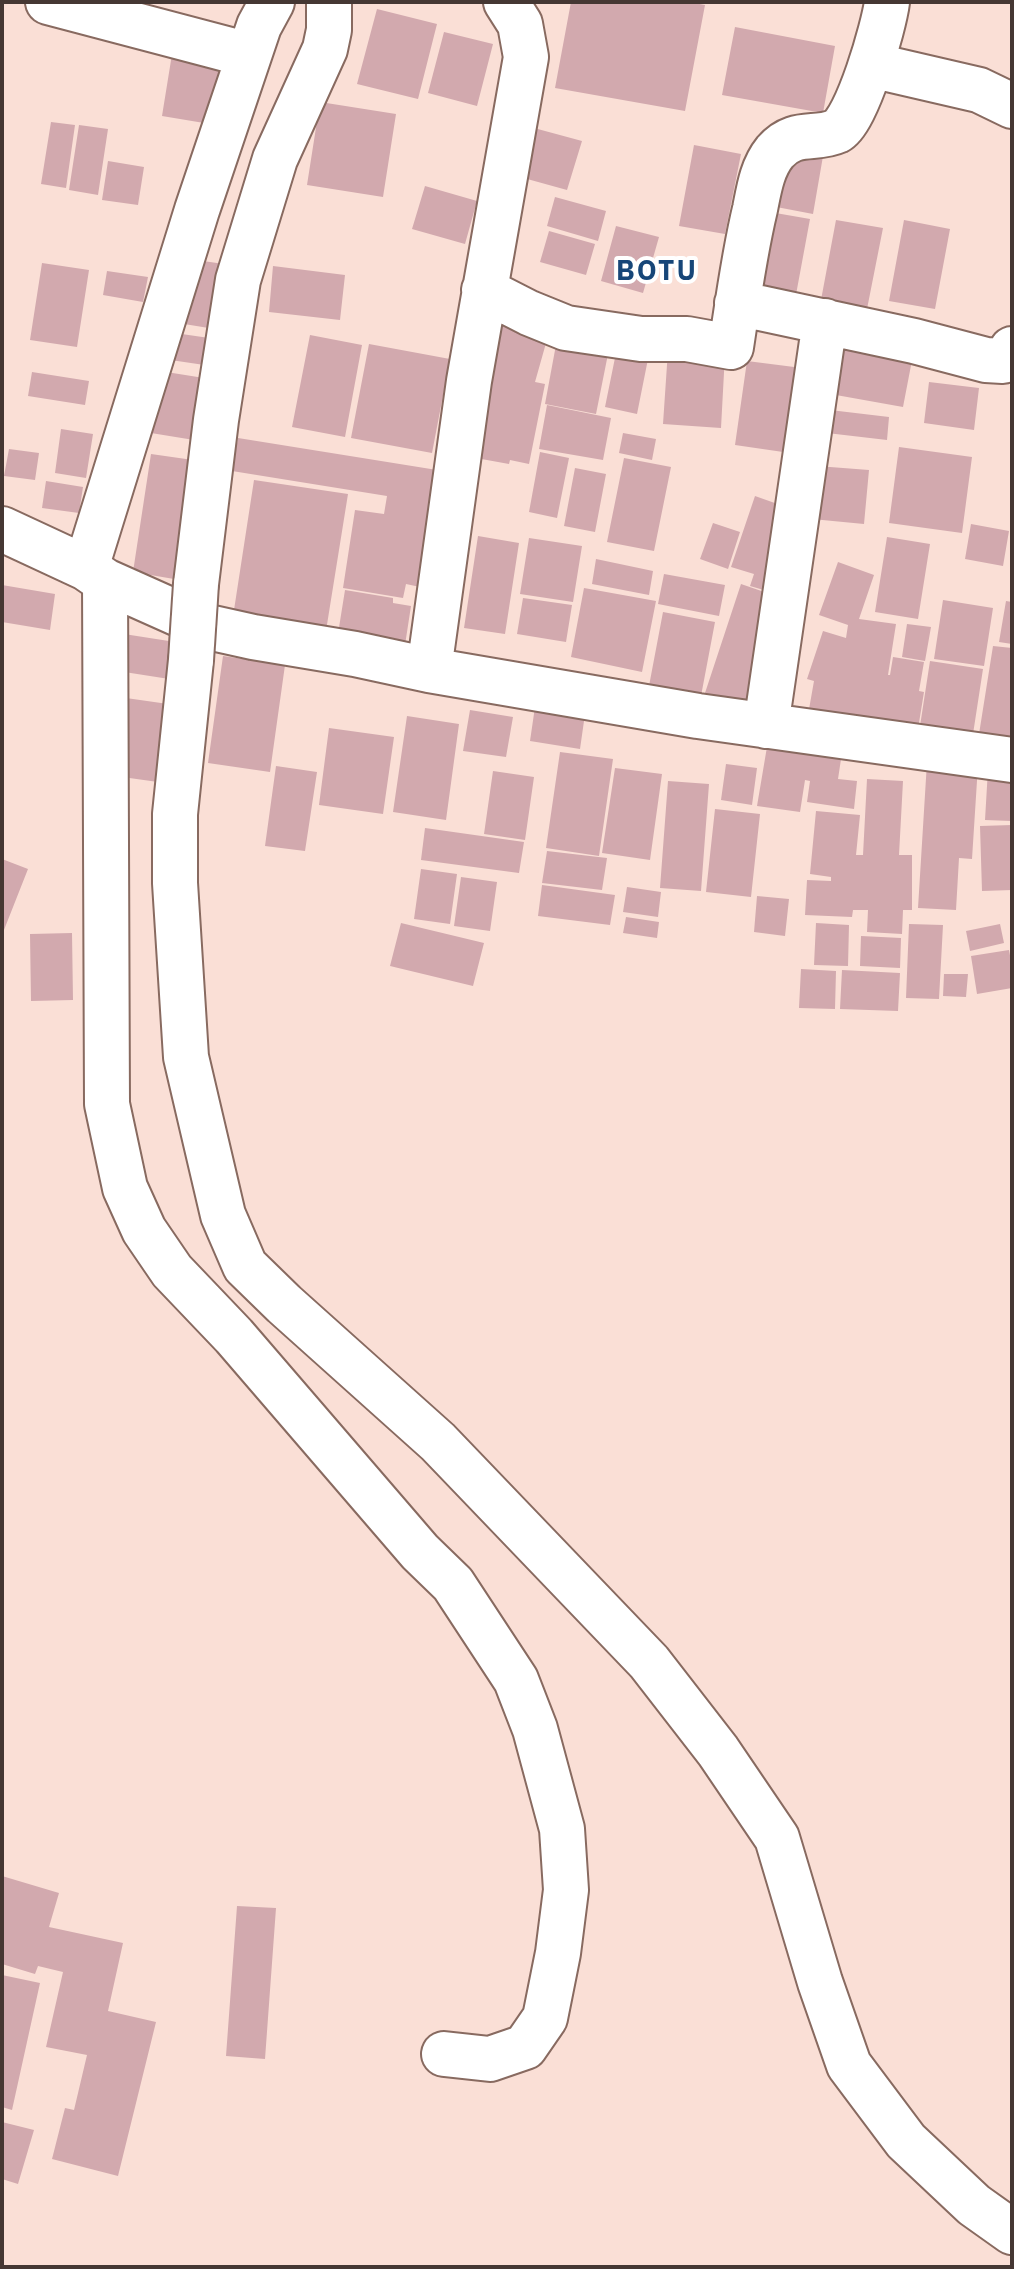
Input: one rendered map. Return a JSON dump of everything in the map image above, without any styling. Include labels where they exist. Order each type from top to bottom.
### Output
[{"type":"street","points":[[48,2],[249,55]]},
{"type":"street","points":[[272,2],[259,26],[197,210],[96,574],[107,1104],[125,1188],[144,1230],[172,1271],[234,1336],[420,1552],[453,1584],[516,1680],[535,1729],[562,1829],[566,1890],[545,2018],[525,2047],[490,2059],[444,2054]]},
{"type":"street","points":[[329,2],[325,49],[275,159],[238,280],[216,420],[196,584],[175,814],[175,883],[186,1057],[223,1215],[245,1266],[438,1442],[649,1662],[718,1751],[777,1838],[820,1982],[849,2065],[906,2141],[974,2205],[1012,2232]]},
{"type":"street","points":[[429,670],[484,290],[526,57],[520,24],[506,2]]},
{"type":"street","points":[[484,290],[566,328],[641,339],[687,339],[731,347],[744,253],[763,171],[776,151],[795,138],[839,130],[848,121],[871,65],[887,2]]},
{"type":"street","points":[[871,65],[979,90],[1012,106]]},
{"type":"street","points":[[737,303],[914,341],[986,360],[1003,361],[1012,349]]},
{"type":"street","points":[[766,726],[825,321]]},
{"type":"street","points":[[2,529],[208,627],[429,670],[766,726],[1012,760]]},
{"type":"building","points":[[571,2],[689,2],[705,5],[685,111],[555,88]]},
{"type":"building","points":[[377,9],[437,24],[418,99],[357,84]]},
{"type":"building","points":[[735,27],[835,46],[823,113],[722,95]]},
{"type":"building","points":[[444,32],[493,44],[477,106],[428,93]]},
{"type":"building","points":[[173,48],[221,56],[210,124],[162,116]]},
{"type":"building","points":[[320,102],[396,114],[383,197],[307,185]]},
{"type":"building","points":[[51,122],[75,125],[66,188],[41,184]]},
{"type":"building","points":[[79,125],[108,129],[98,195],[69,190]]},
{"type":"building","points":[[781,125],[827,133],[813,214],[766,205]]},
{"type":"building","points":[[534,128],[582,141],[567,190],[520,177]]},
{"type":"building","points":[[694,145],[741,154],[725,234],[679,226]]},
{"type":"building","points":[[108,161],[144,167],[138,205],[102,200]]},
{"type":"building","points":[[425,186],[477,201],[465,244],[412,229]]},
{"type":"building","points":[[555,197],[606,211],[598,241],[547,226]]},
{"type":"building","points":[[764,211],[810,219],[795,300],[748,292]]},
{"type":"building","points":[[836,220],[883,228],[867,309],[821,300]]},
{"type":"building","points":[[904,220],[950,229],[935,309],[889,301]]},
{"type":"building","points":[[616,226],[659,237],[643,293],[601,281]]},
{"type":"building","points":[[549,231],[595,244],[586,275],[540,262]]},
{"type":"building","points":[[189,259],[231,265],[221,330],[178,323]]},
{"type":"building","points":[[42,263],[89,270],[77,347],[30,340]]},
{"type":"building","points":[[273,266],[345,275],[340,320],[269,312]]},
{"type":"building","points":[[107,271],[148,277],[143,302],[103,295]]},
{"type":"building","points":[[495,322],[548,336],[535,382],[545,384],[529,464],[510,460],[509,464],[465,456]]},
{"type":"building","points":[[161,331],[223,340],[218,367],[157,358]]},
{"type":"building","points":[[558,334],[610,344],[596,414],[545,404]]},
{"type":"building","points":[[310,335],[362,345],[345,437],[292,427]]},
{"type":"building","points":[[845,343],[913,355],[903,407],[836,395]]},
{"type":"building","points":[[369,344],[450,359],[432,453],[351,438]]},
{"type":"building","points":[[617,348],[649,354],[637,414],[605,407]]},
{"type":"building","points":[[668,350],[725,354],[721,428],[663,424]]},
{"type":"building","points":[[747,361],[802,368],[790,453],[735,445]]},
{"type":"building","points":[[160,371],[204,378],[194,440],[151,433]]},
{"type":"building","points":[[32,372],[89,381],[85,405],[28,396]]},
{"type":"building","points":[[929,382],[979,388],[974,430],[924,423]]},
{"type":"building","points":[[547,405],[611,418],[603,460],[539,449]]},
{"type":"building","points":[[830,410],[889,417],[887,440],[827,433]]},
{"type":"building","points":[[61,429],[93,434],[86,478],[55,473]]},
{"type":"building","points":[[623,433],[656,439],[652,460],[619,453]]},
{"type":"building","points":[[238,438],[437,470],[420,587],[406,584],[403,598],[343,588],[355,510],[384,514],[387,496],[232,471]]},
{"type":"building","points":[[899,447],[972,457],[962,533],[889,523]]},
{"type":"building","points":[[9,449],[39,453],[35,480],[4,476]]},
{"type":"building","points":[[540,452],[569,458],[557,518],[529,512]]},
{"type":"building","points":[[151,454],[193,460],[174,579],[133,572]]},
{"type":"building","points":[[624,458],[671,467],[654,551],[607,542]]},
{"type":"building","points":[[817,466],[869,470],[864,524],[812,519]]},
{"type":"building","points":[[575,468],[606,474],[595,532],[564,526]]},
{"type":"building","points":[[254,480],[348,494],[325,637],[232,623]]},
{"type":"building","points":[[46,481],[83,487],[79,513],[42,508]]},
{"type":"building","points":[[755,496],[786,507],[774,593],[750,586],[754,574],[731,567]]},
{"type":"building","points":[[713,523],[740,532],[728,569],[700,559]]},
{"type":"building","points":[[971,524],[1009,531],[1003,566],[965,559]]},
{"type":"building","points":[[478,536],[519,543],[505,634],[464,628]]},
{"type":"building","points":[[887,537],[930,544],[918,619],[875,612]]},
{"type":"building","points":[[529,538],[582,546],[573,602],[520,594]]},
{"type":"building","points":[[596,559],[653,571],[649,595],[592,584]]},
{"type":"building","points":[[838,562],[874,575],[859,619],[896,624],[888,675],[893,657],[924,662],[919,691],[924,692],[917,735],[808,715],[814,681],[807,679],[823,631],[846,638],[848,625],[819,615]]},
{"type":"building","points":[[664,574],[725,585],[719,616],[658,604]]},
{"type":"building","points":[[741,584],[776,596],[770,632],[744,706],[705,693]]},
{"type":"building","points":[[2,585],[55,594],[50,630],[2,622]]},
{"type":"building","points":[[584,588],[656,601],[642,672],[571,657]]},
{"type":"building","points":[[345,590],[393,598],[393,603],[411,606],[405,645],[337,640]]},
{"type":"building","points":[[523,598],[572,605],[566,642],[517,634]]},
{"type":"building","points":[[943,600],[993,608],[984,666],[934,659]]},
{"type":"building","points":[[1006,601],[1012,602],[1012,644],[999,642]]},
{"type":"building","points":[[663,612],[715,622],[701,696],[649,686]]},
{"type":"building","points":[[907,624],[931,627],[925,661],[902,657]]},
{"type":"building","points":[[124,634],[188,644],[182,681],[118,671]]},
{"type":"building","points":[[993,646],[1012,648],[1012,759],[976,753]]},
{"type":"building","points":[[223,656],[285,665],[270,772],[208,763]]},
{"type":"building","points":[[930,661],[983,669],[971,747],[918,739]]},
{"type":"building","points":[[119,697],[168,704],[158,782],[108,775]]},
{"type":"building","points":[[536,700],[586,707],[580,749],[530,741]]},
{"type":"building","points":[[470,710],[513,717],[506,757],[463,751]]},
{"type":"building","points":[[407,716],[459,724],[446,820],[393,812]]},
{"type":"building","points":[[329,728],[394,737],[383,814],[319,805]]},
{"type":"building","points":[[769,735],[843,746],[838,779],[857,781],[854,809],[807,802],[810,781],[805,780],[800,812],[757,806]]},
{"type":"building","points":[[560,752],[613,759],[599,856],[546,848]]},
{"type":"building","points":[[927,762],[978,765],[972,859],[959,858],[956,910],[918,908]]},
{"type":"building","points":[[726,764],[757,768],[752,805],[721,800]]},
{"type":"building","points":[[276,766],[317,772],[305,851],[265,846]]},
{"type":"building","points":[[615,768],[662,774],[650,860],[602,853]]},
{"type":"building","points":[[988,769],[1012,770],[1012,821],[985,820]]},
{"type":"building","points":[[493,771],[534,777],[525,840],[484,834]]},
{"type":"building","points":[[867,779],[903,781],[899,855],[912,855],[912,910],[903,910],[902,934],[867,932],[868,910],[853,910],[852,917],[805,915],[807,880],[831,881],[831,877],[810,874],[816,811],[860,815],[856,855],[863,855]]},
{"type":"building","points":[[668,781],[709,784],[701,891],[660,888]]},
{"type":"building","points":[[715,809],[760,814],[751,897],[706,892]]},
{"type":"building","points":[[1012,825],[1012,890],[982,891],[980,826]]},
{"type":"building","points":[[425,828],[524,842],[519,873],[421,860]]},
{"type":"building","points":[[547,851],[607,858],[602,890],[542,883]]},
{"type":"building","points":[[2,859],[28,869],[2,935]]},
{"type":"building","points":[[421,869],[457,874],[450,924],[414,919]]},
{"type":"building","points":[[461,877],[497,882],[490,931],[454,926]]},
{"type":"building","points":[[542,885],[615,895],[610,925],[538,916]]},
{"type":"building","points":[[627,887],[661,892],[658,917],[623,912]]},
{"type":"building","points":[[757,896],[789,899],[785,936],[754,932]]},
{"type":"building","points":[[626,917],[659,922],[657,938],[623,933]]},
{"type":"building","points":[[401,923],[484,943],[473,986],[390,966]]},
{"type":"building","points":[[816,923],[849,925],[848,966],[814,965]]},
{"type":"building","points":[[909,924],[943,925],[939,999],[906,998]]},
{"type":"building","points":[[1000,924],[1004,943],[970,951],[966,931]]},
{"type":"building","points":[[72,933],[73,1000],[31,1001],[30,934]]},
{"type":"building","points":[[861,936],[901,938],[900,968],[860,966]]},
{"type":"building","points":[[1009,950],[1012,988],[977,994],[971,956]]},
{"type":"building","points":[[801,969],[836,971],[835,1009],[799,1008]]},
{"type":"building","points":[[842,970],[900,973],[898,1011],[840,1009]]},
{"type":"building","points":[[944,974],[968,974],[966,997],[943,996]]},
{"type":"building","points":[[2,1876],[59,1893],[49,1927],[123,1943],[108,2011],[156,2022],[118,2176],[52,2159],[65,2108],[74,2110],[87,2055],[46,2047],[63,1972],[38,1966],[35,1974],[2,1964]]},
{"type":"building","points":[[237,1906],[276,1908],[265,2059],[226,2056]]},
{"type":"building","points":[[2,1975],[40,1983],[12,2110],[2,2107]]},
{"type":"building","points":[[2,2122],[34,2130],[18,2184],[2,2179]]},
{"type":"district","name":"BOTU","points":[[657,272]]}]
